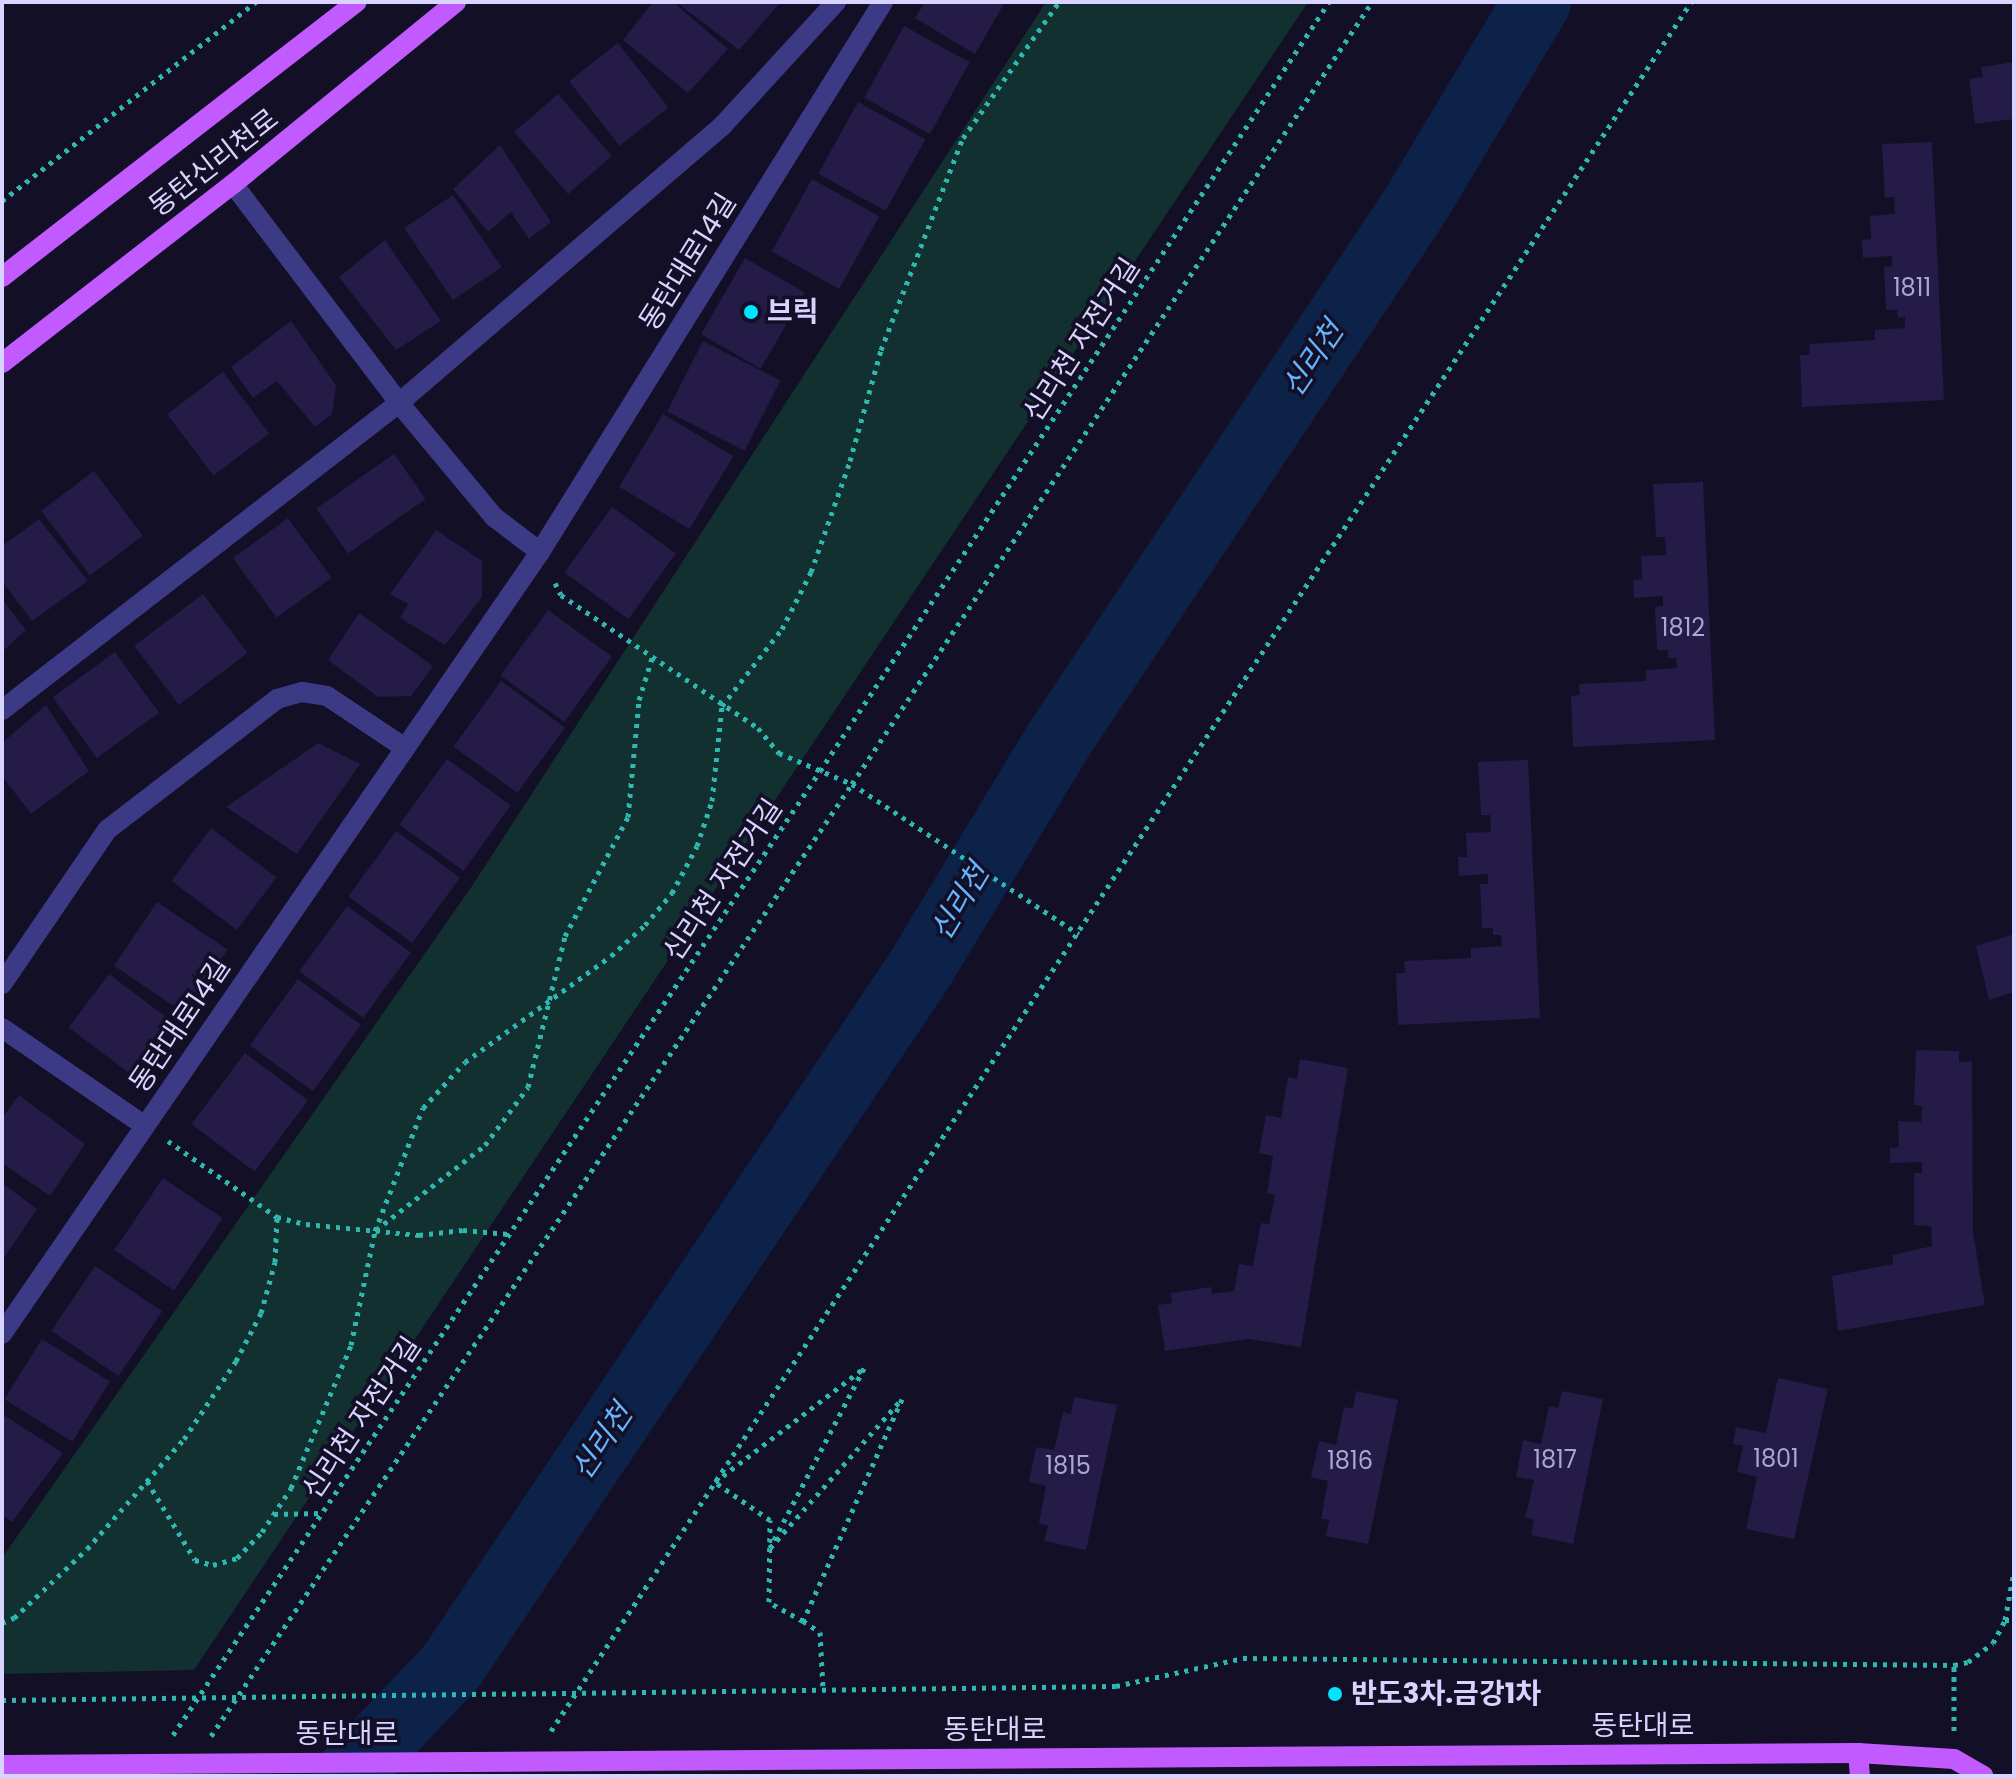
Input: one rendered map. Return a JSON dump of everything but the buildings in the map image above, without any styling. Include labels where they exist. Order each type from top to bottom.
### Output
[{"type":"main road","name":"동탄신리천로","points":[[2,277],[357,2]]},
{"type":"main road","name":"동탄신리천로","points":[[2,363],[233,184],[456,2]]},
{"type":"main road","name":"동탄대로","points":[[2,1765],[1858,1753],[1954,1759],[1984,1776]]},
{"type":"main road","points":[[1858,1753],[1860,1776]]},
{"type":"street","name":"동탄대로14길","points":[[2,710],[399,403],[723,125],[836,2]]},
{"type":"street","name":"동탄대로14길","points":[[2,1334],[540,552],[883,2]]},
{"type":"street","points":[[233,184],[399,403],[494,517],[540,552]]},
{"type":"street","points":[[2,984],[107,830],[277,699],[302,692],[327,696],[405,748]]},
{"type":"street","points":[[2,1028],[145,1126]]},
{"type":"path","points":[[2,201],[256,2]]},
{"type":"path","points":[[147,1481],[195,1560],[213,1565],[237,1558],[291,1488],[351,1345],[375,1231],[423,1108],[465,1062],[611,956],[645,925],[672,893],[697,846],[712,801],[722,706],[782,629],[811,572],[850,461],[881,350],[963,138],[1059,2]]},
{"type":"path","name":"신리천 자전거길","points":[[172,1737],[820,771],[1329,2]]},
{"type":"path","points":[[202,1750],[852,784],[1372,2]]},
{"type":"path","points":[[546,1738],[1691,2]]},
{"type":"path","points":[[540,552],[561,595],[758,728],[779,753],[852,784],[1079,934]]},
{"type":"path","points":[[375,1231],[485,1145],[528,1087],[565,936],[628,817],[639,700],[652,658]]},
{"type":"path","points":[[145,1126],[277,1217],[306,1224],[419,1235],[463,1230],[509,1234]]},
{"type":"path","points":[[2,1623],[14,1618],[87,1549],[184,1439],[236,1361],[261,1313],[275,1262],[277,1217]]},
{"type":"path","points":[[715,1482],[864,1368],[770,1548]]},
{"type":"path","points":[[770,1548],[902,1399],[803,1621]]},
{"type":"path","points":[[715,1482],[770,1520],[769,1602],[820,1632],[823,1690]]},
{"type":"path","points":[[273,1514],[322,1513]]},
{"type":"path","points":[[2,1700],[1116,1686],[1243,1658],[1954,1665],[1981,1654],[1993,1643],[2005,1620],[2014,1571]]},
{"type":"path","points":[[2005,1620],[2014,1620]]},
{"type":"path","points":[[1954,1665],[1954,1759]]},
{"type":"green space","points":[[1046,2],[1308,2],[194,1670],[2,1674],[2,1558],[472,886]]},
{"type":"waterway","name":"신리천","points":[[347,1776],[451,1667],[920,969],[1058,741],[1415,206],[1537,2]]},
{"type":"place","name":"브릭","points":[[751,312]]},
{"type":"place","name":"반도3차.금강1차","points":[[1335,1694]]}]
